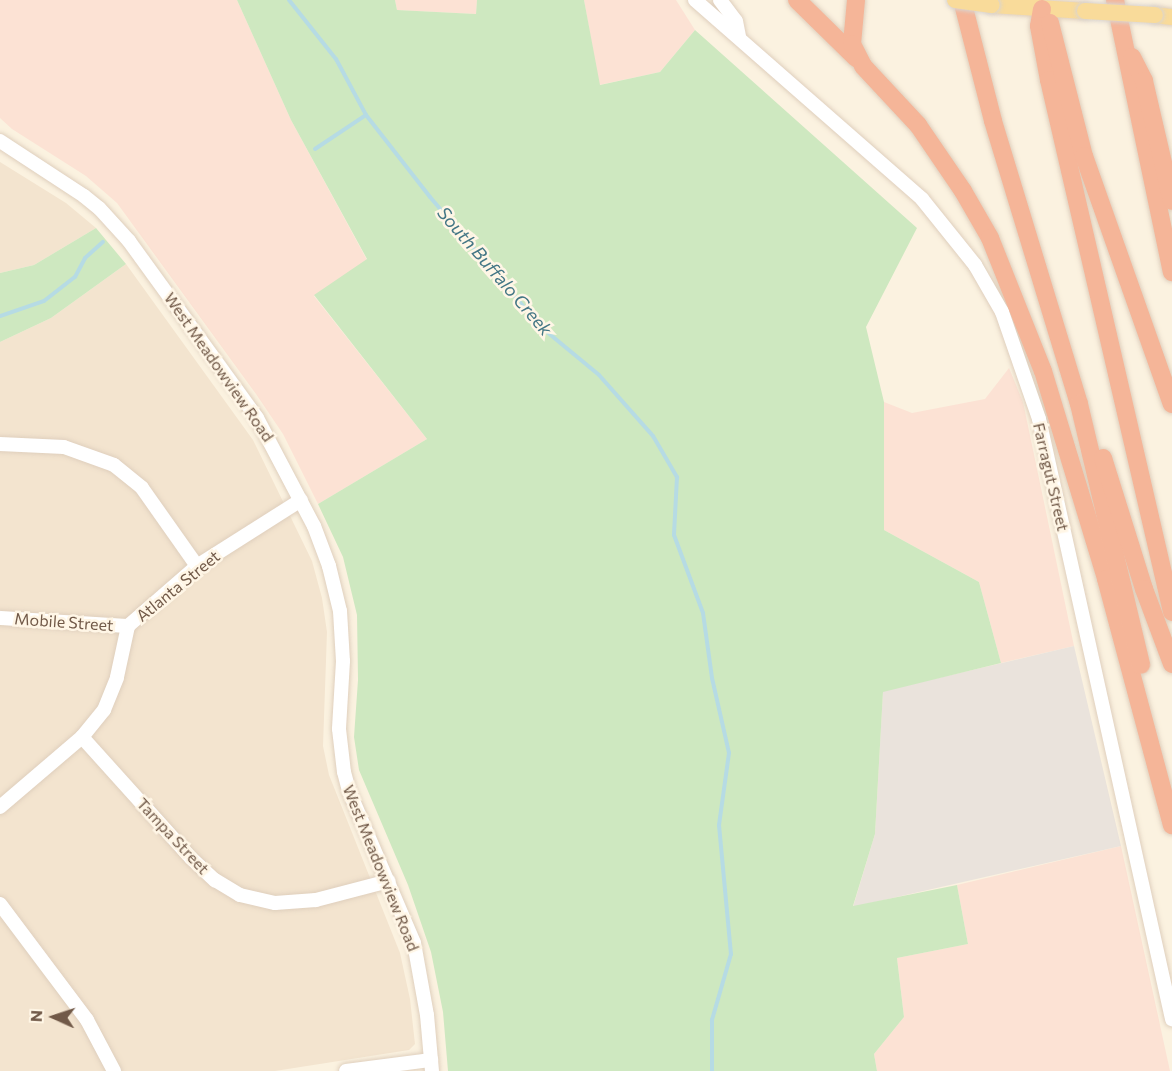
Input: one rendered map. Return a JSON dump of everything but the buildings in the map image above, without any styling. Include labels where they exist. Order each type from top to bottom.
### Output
[{"type":"highway","points":[[797,0],[918,125],[963,191],[990,238],[1043,371],[1106,579],[1172,825]]},
{"type":"highway","points":[[856,0],[852,45],[863,66]]},
{"type":"highway","points":[[962,0],[993,121],[1079,404],[1141,664],[1172,819]]},
{"type":"highway","points":[[1115,0],[1172,272]]},
{"type":"highway","points":[[1042,9],[1051,25],[1084,156],[1172,404]]},
{"type":"highway","points":[[1042,9],[1039,26],[1049,80],[1172,612]]},
{"type":"highway","points":[[1124,42],[1144,81],[1172,201]]},
{"type":"highway","points":[[1079,404],[1106,465],[1144,589],[1172,664]]},
{"type":"main road","points":[[955,0],[1042,9],[1172,17]]},
{"type":"street","name":"Farragut Street","points":[[695,0],[724,28],[739,38],[922,199],[975,265],[1002,312],[1039,419],[1172,1018]]},
{"type":"street","name":"Farragut Street","points":[[720,0],[736,21],[739,38]]},
{"type":"street","name":"West Meadowview Road","points":[[0,141],[84,196],[123,235],[252,410],[270,438],[301,500],[322,546],[340,611],[343,654],[339,729],[344,772],[349,791],[414,944],[426,1003],[432,1065]]},
{"type":"street","points":[[0,444],[64,447],[114,465],[142,488],[196,566]]},
{"type":"street","name":"Atlanta Street","points":[[0,807],[82,737],[104,710],[117,677],[128,626],[196,566],[301,500]]},
{"type":"street","name":"Mobile Street","points":[[0,618],[128,626]]},
{"type":"street","name":"Tampa Street","points":[[82,737],[191,858],[215,880],[240,895],[275,903],[316,900],[389,881]]},
{"type":"street","points":[[0,904],[87,1020],[114,1071]]},
{"type":"street","points":[[346,1071],[432,1065]]},
{"type":"shaded area","points":[[0,0],[237,0],[291,120],[367,260],[314,296],[427,439],[318,504],[283,434],[117,203],[86,176],[12,129],[0,118]]},
{"type":"shaded area","points":[[395,0],[477,0],[476,14],[397,10]]},
{"type":"shaded area","points":[[584,0],[676,0],[695,30],[660,72],[599,85]]},
{"type":"shaded area","points":[[0,162],[66,203],[96,228],[34,265],[0,273]]},
{"type":"shaded area","points":[[126,264],[253,440],[312,561],[322,598],[327,632],[323,746],[329,775],[400,953],[410,999],[415,1044],[409,1050],[275,1071],[0,1071],[0,342],[51,318]]},
{"type":"shaded area","points":[[1009,368],[1023,402],[1074,646],[1001,663],[979,582],[884,530],[884,402],[912,413],[985,399]]},
{"type":"shaded area","points":[[1074,646],[1121,846],[853,907],[875,834],[883,691]]},
{"type":"shaded area","points":[[1121,846],[1170,1071],[877,1071],[874,1054],[904,1017],[897,958],[968,944],[957,885]]},
{"type":"green space","points":[[237,0],[395,0],[397,10],[476,14],[477,0],[584,0],[600,85],[660,72],[695,30],[917,228],[866,327],[884,402],[884,530],[979,582],[1001,663],[883,692],[875,834],[853,906],[957,885],[968,944],[897,958],[904,1017],[874,1054],[877,1071],[448,1071],[443,1012],[431,952],[408,885],[359,770],[354,737],[358,680],[357,615],[343,557],[318,504],[427,439],[314,295],[367,259],[291,120]]},
{"type":"green space","points":[[96,228],[126,264],[51,318],[0,342],[0,273],[34,265]]},
{"type":"waterway","name":"South Buffalo Creek","points":[[289,0],[336,59],[366,115],[430,197],[541,327],[599,375],[653,436],[677,477],[674,535],[703,613],[712,678],[729,753],[719,825],[731,954],[712,1020],[712,1071]]},
{"type":"waterway","points":[[315,149],[366,115]]},
{"type":"waterway","points":[[0,316],[44,301],[75,277],[85,258],[103,242]]}]
